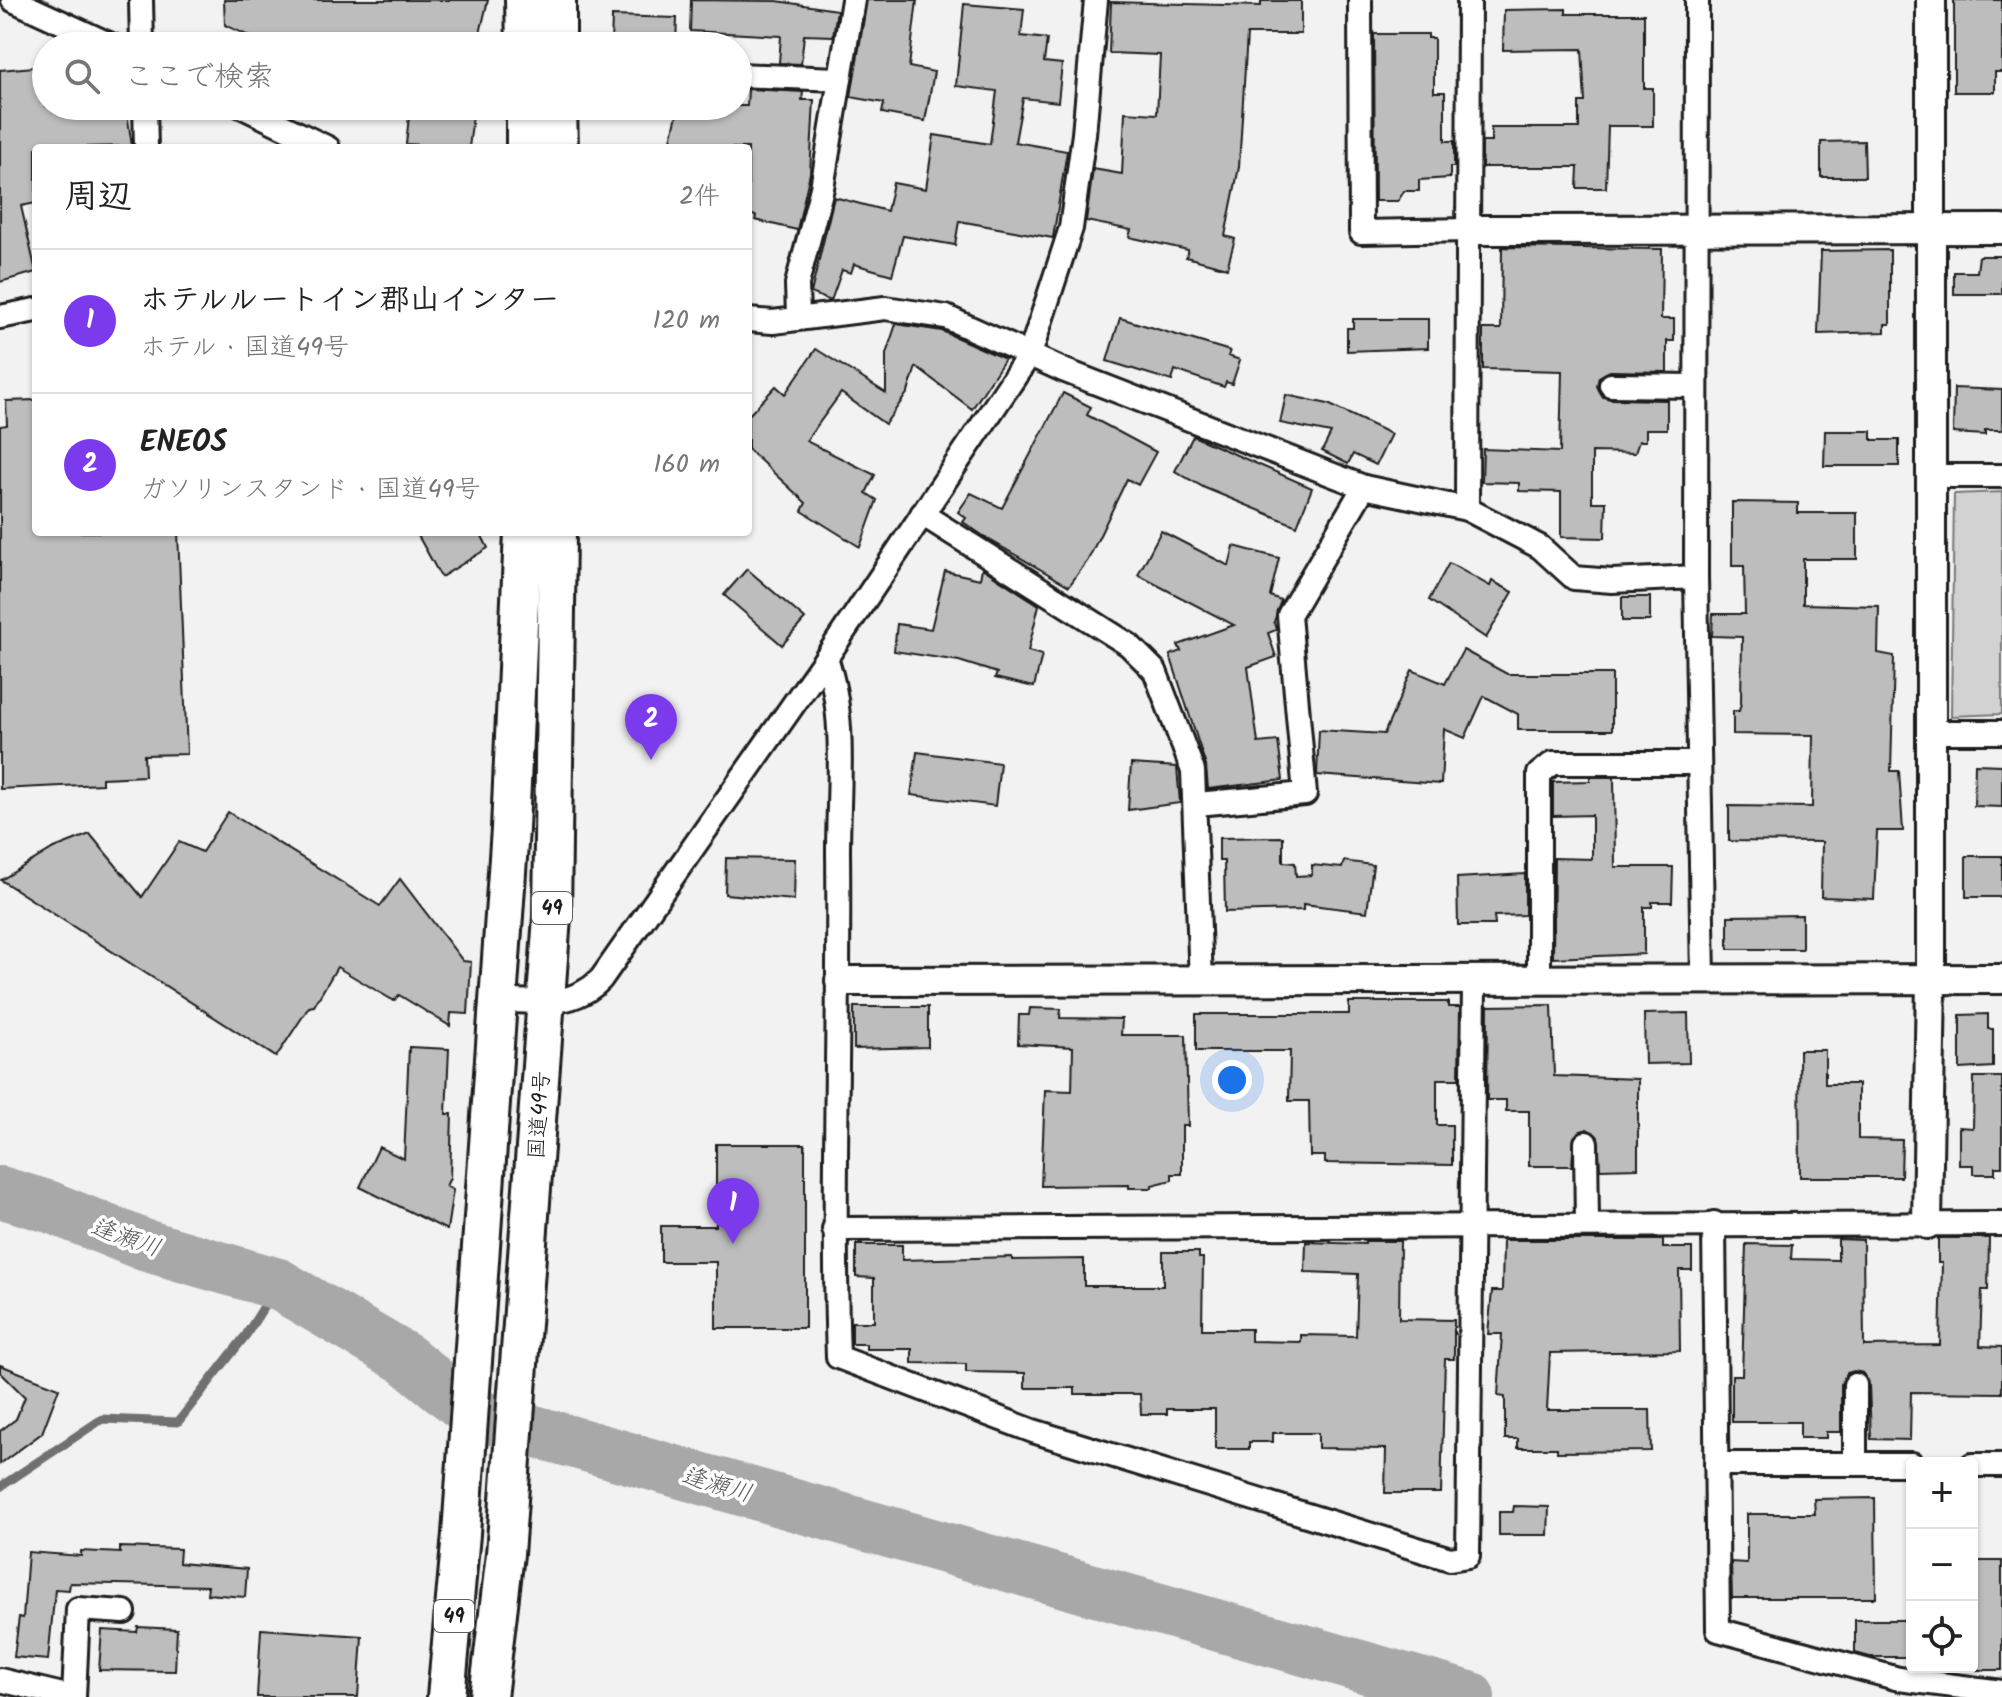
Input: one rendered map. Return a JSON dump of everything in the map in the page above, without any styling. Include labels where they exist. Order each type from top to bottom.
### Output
[{"type":"highway","points":[[524,0],[525,32]]},
{"type":"highway","points":[[557,0],[557,32]]},
{"type":"highway","points":[[525,120],[525,144]]},
{"type":"highway","points":[[558,120],[559,144]]},
{"type":"highway","name":"49","points":[[446,1697],[461,1534],[478,1260],[499,1000],[520,663],[523,536]]},
{"type":"highway","name":"国道49号","points":[[488,1697],[505,1554],[552,917],[557,536]]},
{"type":"street","points":[[13,0],[83,32]]},
{"type":"street","points":[[141,0],[142,32]]},
{"type":"street","points":[[798,317],[797,284],[822,188],[837,79],[853,0]]},
{"type":"street","points":[[499,1000],[545,1002],[578,996],[601,979],[826,658],[1030,354],[1071,228],[1084,134],[1096,0]]},
{"type":"street","points":[[1360,0],[1361,232],[2002,229]]},
{"type":"street","points":[[1467,509],[1469,0]]},
{"type":"street","points":[[1697,0],[1696,577],[1703,979]]},
{"type":"street","points":[[1927,1224],[1931,979],[1931,0]]},
{"type":"street","points":[[752,76],[837,79]]},
{"type":"street","points":[[145,120],[146,144]]},
{"type":"street","points":[[270,120],[320,144]]},
{"type":"street","points":[[752,320],[765,322],[885,308],[946,317],[1063,370],[1364,487],[1425,503],[1467,509],[1540,547],[1574,578],[1612,581],[1696,577]]},
{"type":"street","points":[[0,317],[32,311]]},
{"type":"street","points":[[1611,385],[1696,386]]},
{"type":"street","points":[[1932,476],[2002,476]]},
{"type":"street","points":[[1197,804],[1305,794],[1289,615],[1364,487]]},
{"type":"street","points":[[922,514],[1142,655],[1155,671],[1188,751],[1197,804],[1201,982]]},
{"type":"street","points":[[826,658],[836,720],[840,981],[834,1229],[838,1357],[1033,1431],[1450,1559],[1468,1556],[1474,983]]},
{"type":"street","points":[[1930,732],[2002,732]]},
{"type":"street","points":[[1539,982],[1539,774],[1553,763],[1699,763]]},
{"type":"street","points":[[840,981],[1474,983],[2002,979]]},
{"type":"street","points":[[1586,1143],[1587,1224]]},
{"type":"street","points":[[1714,1223],[1718,1630],[1899,1679],[2002,1692]]},
{"type":"street","points":[[834,1229],[2002,1224]]},
{"type":"street","points":[[1855,1385],[1855,1464]]},
{"type":"street","points":[[1716,1464],[1906,1464]]},
{"type":"street","points":[[1978,1465],[2002,1465]]},
{"type":"street","points":[[0,1680],[46,1694],[72,1697],[78,1609],[124,1612]]},
{"type":"shaded area","points":[[2002,492],[2002,714],[1951,716],[1954,494]]},
{"type":"building","points":[[224,0],[488,0],[480,32],[240,32],[225,25]]},
{"type":"building","points":[[691,0],[777,1],[837,10],[833,36],[804,35],[801,64],[779,63],[781,36],[752,32],[690,31]]},
{"type":"building","points":[[867,0],[917,0],[909,67],[934,72],[925,121],[882,113],[884,103],[851,97]]},
{"type":"building","points":[[1954,0],[2002,0],[2002,72],[1995,72],[1995,92],[1954,92]]},
{"type":"building","points":[[1261,1],[1301,1],[1301,34],[1247,34],[1239,167],[1225,236],[1235,239],[1227,268],[1186,257],[1188,250],[1129,237],[1131,230],[1086,221],[1093,169],[1122,174],[1125,112],[1157,114],[1160,55],[1109,53],[1111,2],[1261,6]]},
{"type":"building","points":[[964,4],[1024,9],[1021,36],[1047,39],[1044,62],[1062,64],[1058,102],[1023,98],[1015,142],[1067,151],[1053,238],[959,221],[955,245],[903,236],[892,275],[854,264],[851,273],[842,270],[831,301],[811,293],[834,197],[887,211],[893,183],[926,189],[934,135],[990,144],[997,91],[956,86]]},
{"type":"building","points":[[1566,9],[1566,14],[1644,14],[1644,88],[1653,88],[1653,126],[1608,126],[1606,188],[1577,188],[1578,167],[1482,167],[1482,142],[1491,142],[1491,128],[1579,128],[1579,102],[1585,102],[1582,49],[1503,50],[1504,10]]},
{"type":"building","points":[[612,16],[677,18],[676,32],[611,32]]},
{"type":"building","points":[[1374,34],[1428,34],[1428,38],[1434,38],[1434,92],[1445,92],[1445,141],[1454,141],[1454,167],[1450,167],[1450,178],[1419,180],[1419,191],[1404,191],[1398,201],[1375,201]]},
{"type":"building","points":[[32,67],[32,120],[128,120],[132,144],[32,144],[32,204],[21,206],[32,254],[32,273],[0,282],[0,70]]},
{"type":"building","points":[[752,89],[803,92],[802,100],[814,100],[810,173],[797,230],[755,220],[756,216],[752,215],[752,144],[670,144],[676,120],[752,120]]},
{"type":"building","points":[[409,120],[472,120],[469,144],[406,144]]},
{"type":"building","points":[[1864,141],[1865,177],[1821,177],[1821,142]]},
{"type":"building","points":[[1502,247],[1662,249],[1661,319],[1674,319],[1674,341],[1667,341],[1667,372],[1610,371],[1599,377],[1597,386],[1603,397],[1610,399],[1667,400],[1667,429],[1646,429],[1646,441],[1639,441],[1635,453],[1592,452],[1592,502],[1606,502],[1605,538],[1561,537],[1561,492],[1519,491],[1519,483],[1482,482],[1483,449],[1560,452],[1562,371],[1483,369],[1483,329],[1501,329]]},
{"type":"building","points":[[1890,250],[1890,324],[1885,324],[1885,332],[1818,334],[1821,251]]},
{"type":"building","points":[[1979,256],[2002,256],[2002,294],[1954,294],[1954,272],[1977,272]]},
{"type":"building","points":[[1120,318],[1230,351],[1228,356],[1240,360],[1232,384],[1226,382],[1224,387],[1175,370],[1172,381],[1107,361]]},
{"type":"building","points":[[1353,319],[1428,319],[1428,348],[1347,351],[1347,328],[1353,328]]},
{"type":"building","points":[[896,324],[942,331],[1005,359],[972,409],[916,367],[908,392],[885,424],[841,393],[806,441],[875,475],[866,493],[877,500],[860,547],[802,511],[806,503],[752,453],[752,412],[776,386],[785,394],[816,349],[886,393],[886,354]]},
{"type":"building","points":[[1954,388],[2002,390],[2002,430],[1985,430],[1985,435],[1953,433]]},
{"type":"building","points":[[1063,393],[1091,407],[1087,415],[1156,452],[1138,485],[1127,479],[1088,560],[1069,586],[988,539],[963,522],[966,518],[958,512],[971,493],[1002,508]]},
{"type":"building","points":[[1286,395],[1328,404],[1391,434],[1376,465],[1353,454],[1348,464],[1322,451],[1331,433],[1280,423]]},
{"type":"building","points":[[32,400],[32,536],[178,536],[187,754],[144,755],[145,776],[102,778],[102,784],[0,789],[0,426],[7,425],[6,401]]},
{"type":"building","points":[[1825,431],[1872,431],[1872,440],[1899,440],[1899,466],[1824,466]]},
{"type":"building","points":[[1193,436],[1312,488],[1297,526],[1205,488],[1175,471]]},
{"type":"building","points":[[1732,502],[1798,503],[1798,513],[1857,513],[1857,559],[1803,559],[1803,604],[1879,606],[1878,653],[1894,656],[1891,771],[1899,771],[1903,831],[1877,831],[1874,899],[1821,897],[1822,842],[1729,841],[1729,806],[1812,807],[1813,735],[1733,734],[1733,711],[1739,711],[1741,703],[1742,637],[1712,636],[1713,614],[1745,614],[1744,566],[1732,566]]},
{"type":"building","points":[[1161,531],[1229,566],[1234,546],[1279,558],[1270,596],[1281,600],[1274,622],[1276,630],[1268,633],[1276,657],[1248,667],[1258,743],[1278,741],[1283,780],[1208,789],[1206,766],[1170,655],[1181,651],[1178,645],[1234,625],[1138,575]]},
{"type":"building","points":[[418,536],[482,536],[488,548],[441,577]]},
{"type":"building","points":[[1449,563],[1490,586],[1492,581],[1513,592],[1486,638],[1429,600]]},
{"type":"building","points":[[982,568],[1039,605],[1028,651],[1042,655],[1034,687],[995,678],[997,673],[959,661],[894,651],[897,624],[931,629],[945,571],[980,579]]},
{"type":"building","points":[[747,569],[805,619],[782,645],[724,595]]},
{"type":"building","points":[[1622,597],[1650,597],[1650,621],[1622,621]]},
{"type":"building","points":[[1463,650],[1507,674],[1612,674],[1612,730],[1518,730],[1518,714],[1484,696],[1465,738],[1444,729],[1441,784],[1317,775],[1319,730],[1384,734],[1412,670],[1445,684]]},
{"type":"building","points":[[917,752],[1000,763],[995,806],[911,795]]},
{"type":"building","points":[[1131,764],[1177,767],[1180,803],[1128,810]]},
{"type":"building","points":[[1975,764],[2002,765],[2002,807],[1974,806]]},
{"type":"building","points":[[1590,777],[1614,777],[1615,867],[1673,867],[1672,902],[1652,902],[1652,907],[1644,907],[1644,954],[1553,958],[1554,858],[1592,859],[1592,815],[1553,816],[1553,782],[1590,781]]},
{"type":"building","points":[[228,812],[380,906],[400,879],[463,961],[471,962],[468,1014],[451,1013],[450,1026],[399,995],[394,1001],[337,967],[314,1006],[309,1007],[276,1057],[1,880],[52,849],[90,834],[142,897],[179,842],[202,852]]},
{"type":"building","points":[[1283,837],[1283,862],[1295,863],[1296,876],[1312,875],[1312,865],[1342,868],[1344,861],[1373,865],[1367,912],[1303,904],[1303,910],[1225,912],[1224,861],[1219,861],[1219,838]]},
{"type":"building","points":[[1966,856],[2002,856],[2002,897],[1966,897]]},
{"type":"building","points":[[726,858],[795,859],[794,900],[725,894]]},
{"type":"building","points":[[1525,874],[1525,915],[1494,916],[1495,925],[1458,925],[1457,878]]},
{"type":"building","points":[[1802,915],[1802,949],[1728,949],[1728,916]]},
{"type":"building","points":[[1349,1002],[1448,1002],[1448,1007],[1460,1007],[1459,1079],[1437,1079],[1437,1125],[1452,1125],[1452,1165],[1325,1163],[1325,1156],[1310,1156],[1309,1101],[1289,1101],[1290,1051],[1196,1051],[1196,1014],[1349,1014]]},
{"type":"building","points":[[1552,1005],[1554,1076],[1638,1079],[1638,1168],[1600,1169],[1598,1137],[1587,1129],[1574,1137],[1572,1166],[1529,1166],[1529,1111],[1506,1111],[1506,1100],[1487,1100],[1488,1006]]},
{"type":"building","points":[[854,1007],[928,1007],[928,1047],[854,1049]]},
{"type":"building","points":[[1030,1008],[1061,1009],[1060,1018],[1122,1019],[1121,1035],[1186,1035],[1188,1126],[1182,1126],[1182,1174],[1172,1174],[1172,1180],[1152,1185],[1152,1188],[1129,1188],[1129,1185],[1041,1186],[1045,1090],[1072,1091],[1073,1047],[1018,1044],[1019,1015],[1029,1015]]},
{"type":"building","points":[[1688,1013],[1689,1063],[1645,1064],[1644,1014]]},
{"type":"building","points":[[1988,1014],[1988,1029],[1993,1029],[1993,1067],[1960,1069],[1960,1015]]},
{"type":"building","points":[[409,1047],[449,1049],[446,1114],[452,1114],[450,1178],[446,1186],[453,1190],[447,1230],[360,1187],[379,1147],[404,1159]]},
{"type":"building","points":[[1799,1050],[1825,1050],[1825,1084],[1858,1084],[1858,1139],[1902,1140],[1901,1177],[1800,1177]]},
{"type":"building","points":[[1974,1077],[2002,1077],[2002,1167],[1995,1167],[1995,1174],[1973,1174],[1973,1165],[1959,1165],[1959,1127],[1973,1128]]},
{"type":"building","points":[[716,1144],[805,1144],[805,1328],[716,1328],[716,1262],[661,1262],[661,1226],[716,1226]]},
{"type":"building","points":[[1938,1238],[1989,1238],[1988,1290],[1982,1290],[1980,1346],[2002,1347],[2002,1393],[1911,1392],[1910,1440],[1871,1439],[1869,1384],[1863,1373],[1854,1371],[1847,1373],[1841,1384],[1841,1432],[1826,1432],[1826,1438],[1800,1438],[1800,1422],[1732,1422],[1732,1375],[1742,1375],[1746,1244],[1792,1245],[1791,1259],[1838,1260],[1838,1239],[1863,1240],[1864,1346],[1940,1345],[1942,1263],[1938,1263]]},
{"type":"building","points":[[1503,1240],[1663,1240],[1663,1248],[1692,1248],[1692,1270],[1679,1270],[1680,1351],[1550,1353],[1547,1410],[1650,1410],[1651,1451],[1557,1452],[1557,1448],[1518,1448],[1518,1439],[1505,1439],[1505,1397],[1498,1396],[1502,1334],[1488,1334],[1492,1291],[1502,1291]]},
{"type":"building","points":[[1365,1241],[1400,1241],[1399,1319],[1454,1320],[1454,1359],[1445,1359],[1441,1493],[1385,1493],[1386,1449],[1318,1448],[1318,1433],[1273,1433],[1273,1442],[1249,1442],[1249,1449],[1215,1449],[1215,1409],[1167,1409],[1167,1414],[1141,1414],[1140,1394],[1075,1394],[1075,1388],[1025,1388],[1025,1373],[966,1372],[966,1364],[912,1363],[912,1349],[866,1349],[866,1344],[852,1344],[852,1322],[874,1322],[874,1278],[856,1277],[856,1245],[902,1245],[902,1260],[1084,1259],[1084,1286],[1163,1286],[1163,1252],[1199,1252],[1199,1258],[1203,1258],[1202,1329],[1251,1329],[1251,1341],[1301,1342],[1301,1335],[1356,1336],[1358,1274],[1305,1272],[1306,1242],[1365,1244]]},
{"type":"building","points":[[0,1365],[59,1388],[42,1433],[0,1464],[0,1431],[16,1419],[25,1397],[0,1372]]},
{"type":"building","points":[[1875,1498],[1876,1598],[1732,1598],[1731,1562],[1747,1563],[1747,1514],[1815,1514],[1814,1499]]},
{"type":"building","points":[[1514,1506],[1549,1507],[1548,1535],[1499,1535],[1499,1512],[1513,1512]]},
{"type":"building","points":[[120,1547],[180,1549],[179,1563],[247,1569],[245,1597],[207,1594],[208,1586],[70,1583],[69,1590],[55,1589],[48,1660],[14,1657],[19,1617],[23,1618],[28,1552],[81,1556],[81,1551],[120,1553]]},
{"type":"building","points":[[1978,1561],[2002,1561],[2002,1670],[1978,1670]]},
{"type":"building","points":[[1855,1620],[1906,1620],[1906,1657],[1870,1657],[1855,1653]]},
{"type":"building","points":[[138,1627],[177,1629],[175,1671],[99,1670],[102,1630],[137,1632]]},
{"type":"building","points":[[261,1629],[362,1636],[358,1697],[257,1697]]},
{"type":"waterway","name":"逢瀬川","points":[[0,1192],[50,1207],[144,1245],[278,1284],[406,1359],[474,1414],[1469,1697]]},
{"type":"waterway","points":[[0,1487],[102,1419],[178,1422],[246,1335],[278,1284]]},
{"type":"place","name":"ENEOS","points":[[651,760]]},
{"type":"place","name":"ホテルルートイン郡山インター","points":[[733,1244]]}]
